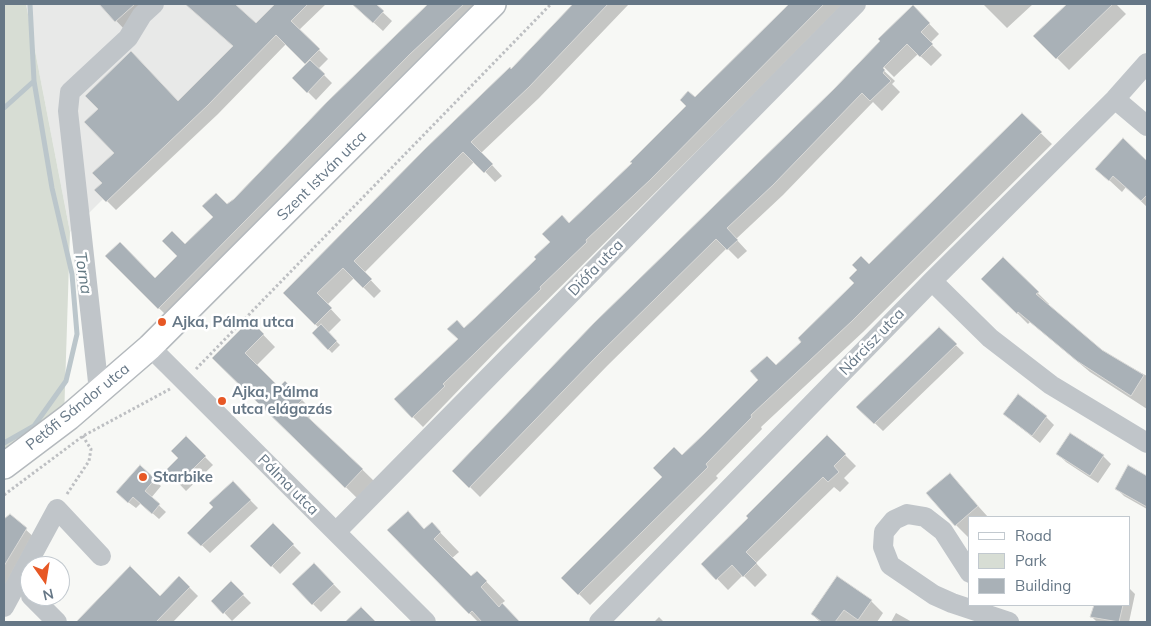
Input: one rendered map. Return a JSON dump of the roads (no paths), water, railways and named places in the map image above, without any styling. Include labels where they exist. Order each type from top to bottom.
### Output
[{"type":"main road","name":"Szent István utca","points":[[150,347],[493,4]]},
{"type":"main road","name":"Petőfi Sándor utca","points":[[4,466],[76,426],[100,391],[150,347]]},
{"type":"street","points":[[100,391],[68,111],[70,92],[128,38],[142,16],[154,4]]},
{"type":"street","name":"Diófa utca","points":[[336,532],[856,4]]},
{"type":"street","name":"Nárcisz utca","points":[[599,622],[932,281],[1115,99],[1147,62]]},
{"type":"street","points":[[1115,99],[1147,126]]},
{"type":"street","points":[[932,281],[990,338],[1051,385],[1147,443]]},
{"type":"street","name":"Pálma utca","points":[[150,347],[426,622]]},
{"type":"street","points":[[39,556],[57,510],[101,556]]},
{"type":"street","points":[[968,570],[942,531],[925,517],[907,514],[894,520],[884,532],[883,547],[890,565],[934,595],[1009,622]]},
{"type":"street","points":[[4,607],[20,595]]},
{"type":"street","points":[[41,606],[57,622]]},
{"type":"street","points":[[995,606],[1013,622]]},
{"type":"waterway","name":"Torna","points":[[4,443],[34,426],[66,381],[77,334],[72,274],[52,188],[34,81],[30,4]]},
{"type":"waterway","name":"Torna","points":[[4,108],[34,81]]},
{"type":"place","name":"Ajka, Pálma utca","points":[[162,322]]},
{"type":"place","name":"Ajka, Pálma utca elágazás","points":[[222,401]]},
{"type":"place","name":"Starbike","points":[[143,477]]}]
